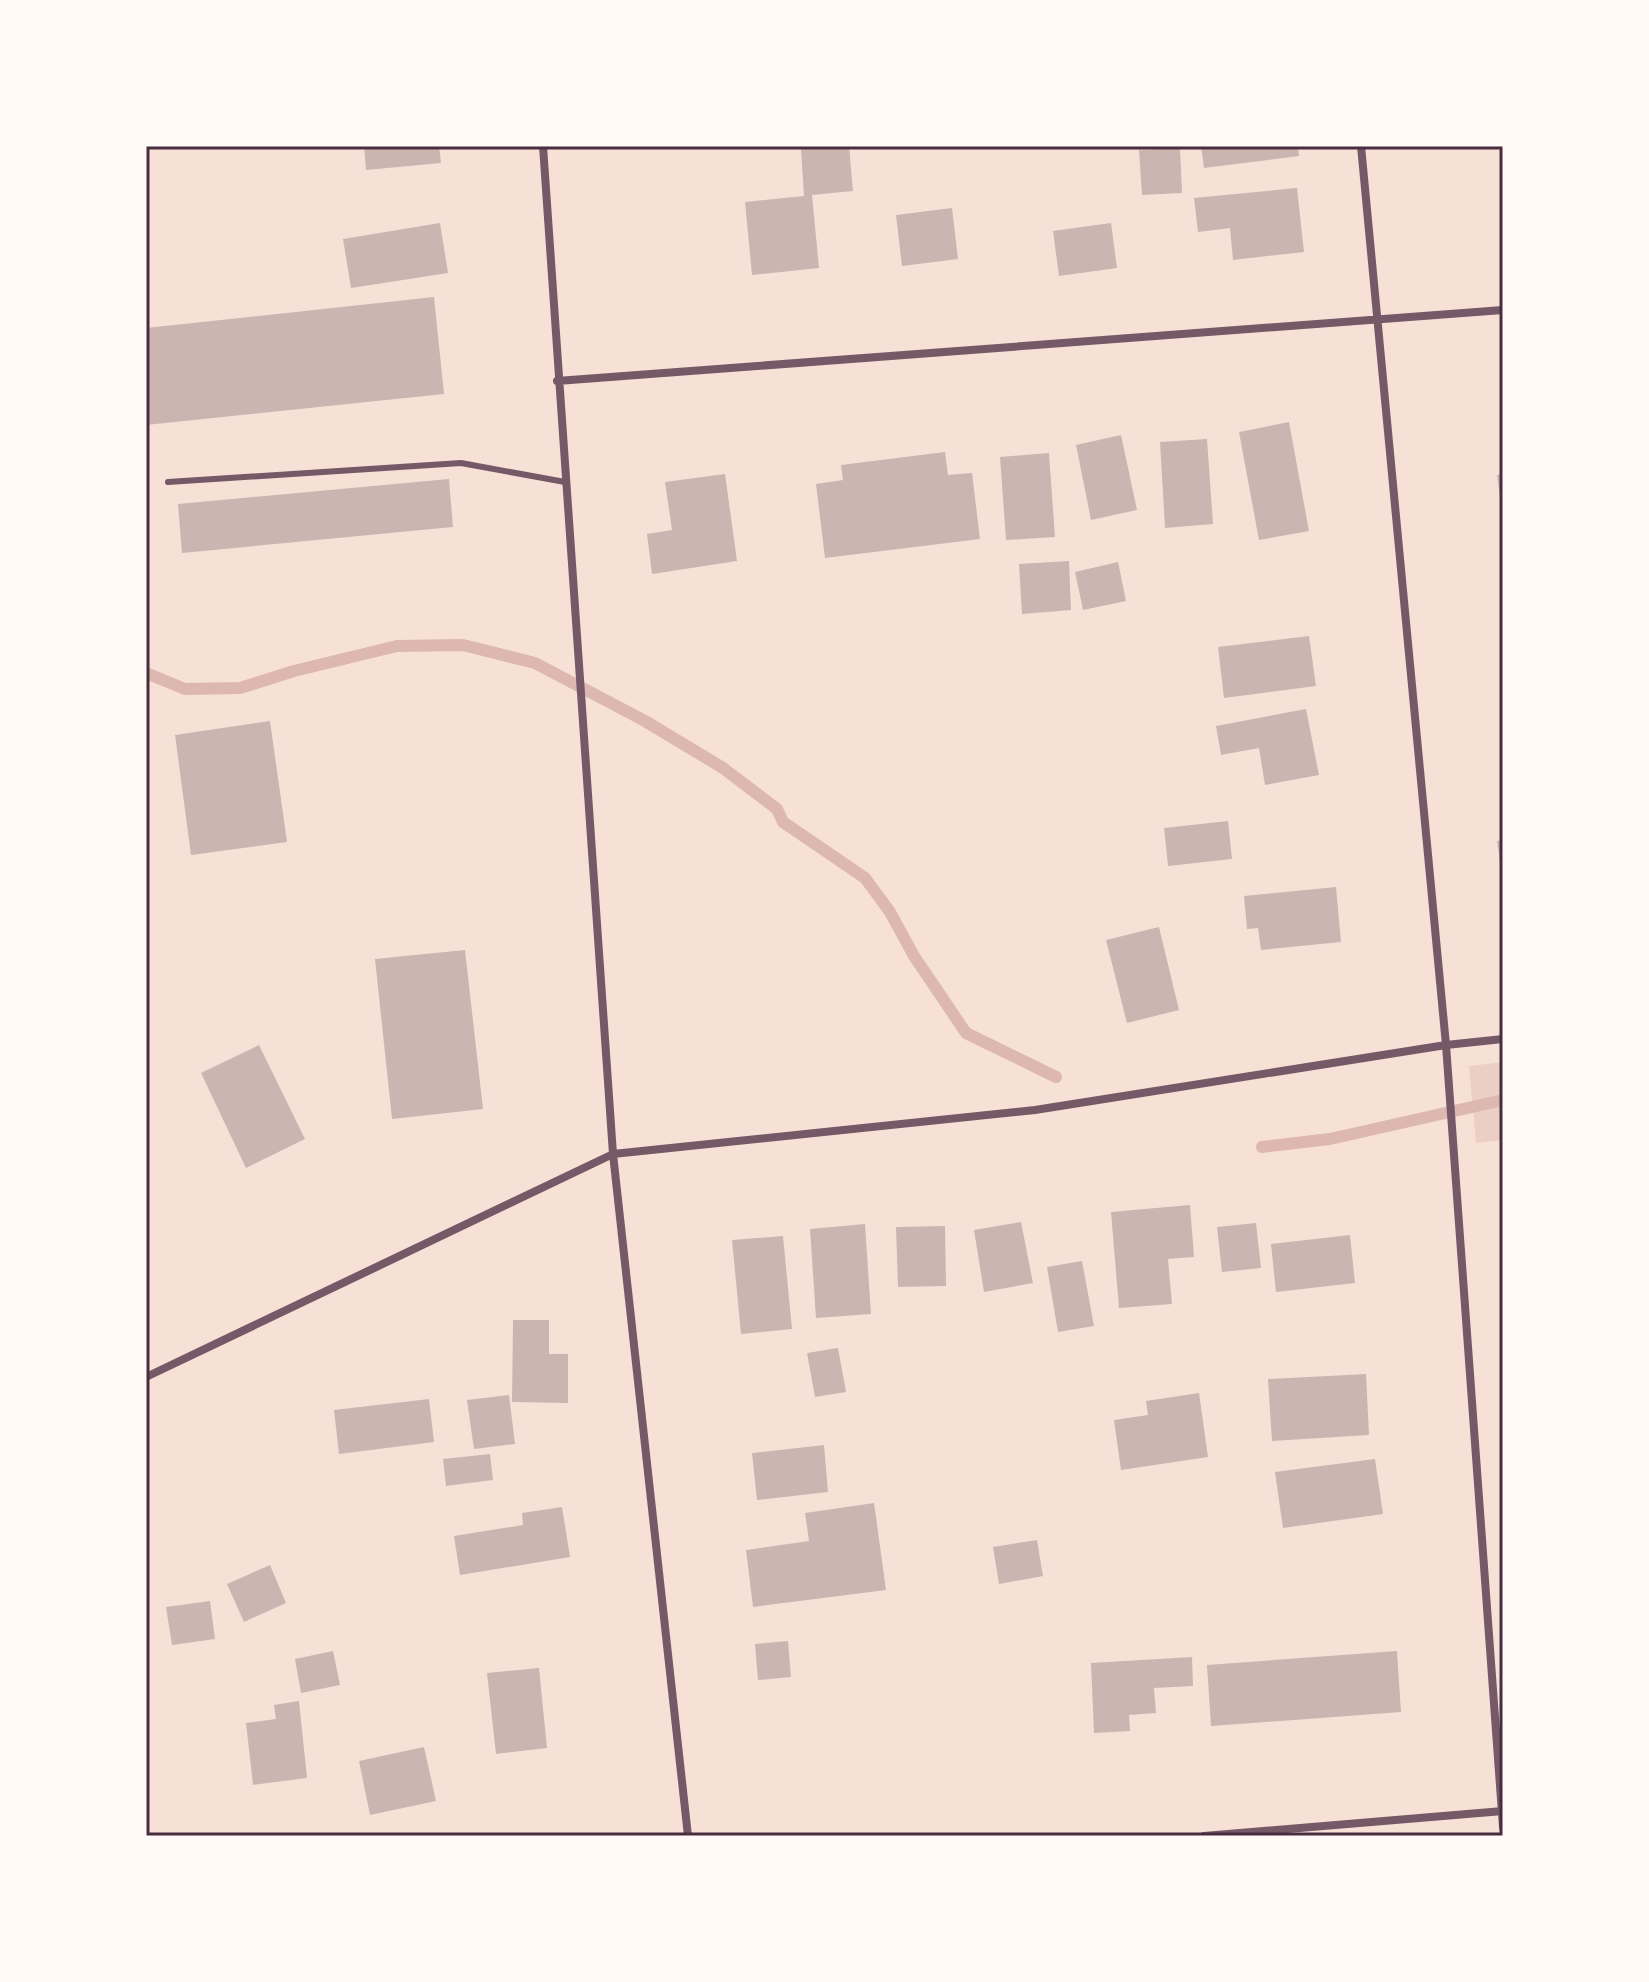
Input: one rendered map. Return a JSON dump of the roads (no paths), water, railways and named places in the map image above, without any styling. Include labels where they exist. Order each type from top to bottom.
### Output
[{"type":"street","points":[[543,146],[613,1154],[688,1836]]},
{"type":"street","points":[[1361,146],[1446,1045],[1503,1827]]},
{"type":"street","points":[[557,381],[1503,310]]},
{"type":"street","points":[[146,1377],[613,1154],[1035,1110],[1446,1045],[1503,1039]]},
{"type":"street","points":[[1204,1836],[1502,1811]]},
{"type":"lane","points":[[168,482],[461,463],[565,482]]},
{"type":"waterway","points":[[146,673],[185,689],[240,688],[294,671],[397,646],[463,645],[535,663],[645,721],[723,768],[777,809],[783,822],[865,878],[966,1033],[1056,1077]]},
{"type":"waterway","points":[[1262,1147],[1330,1139],[1503,1100]]}]
